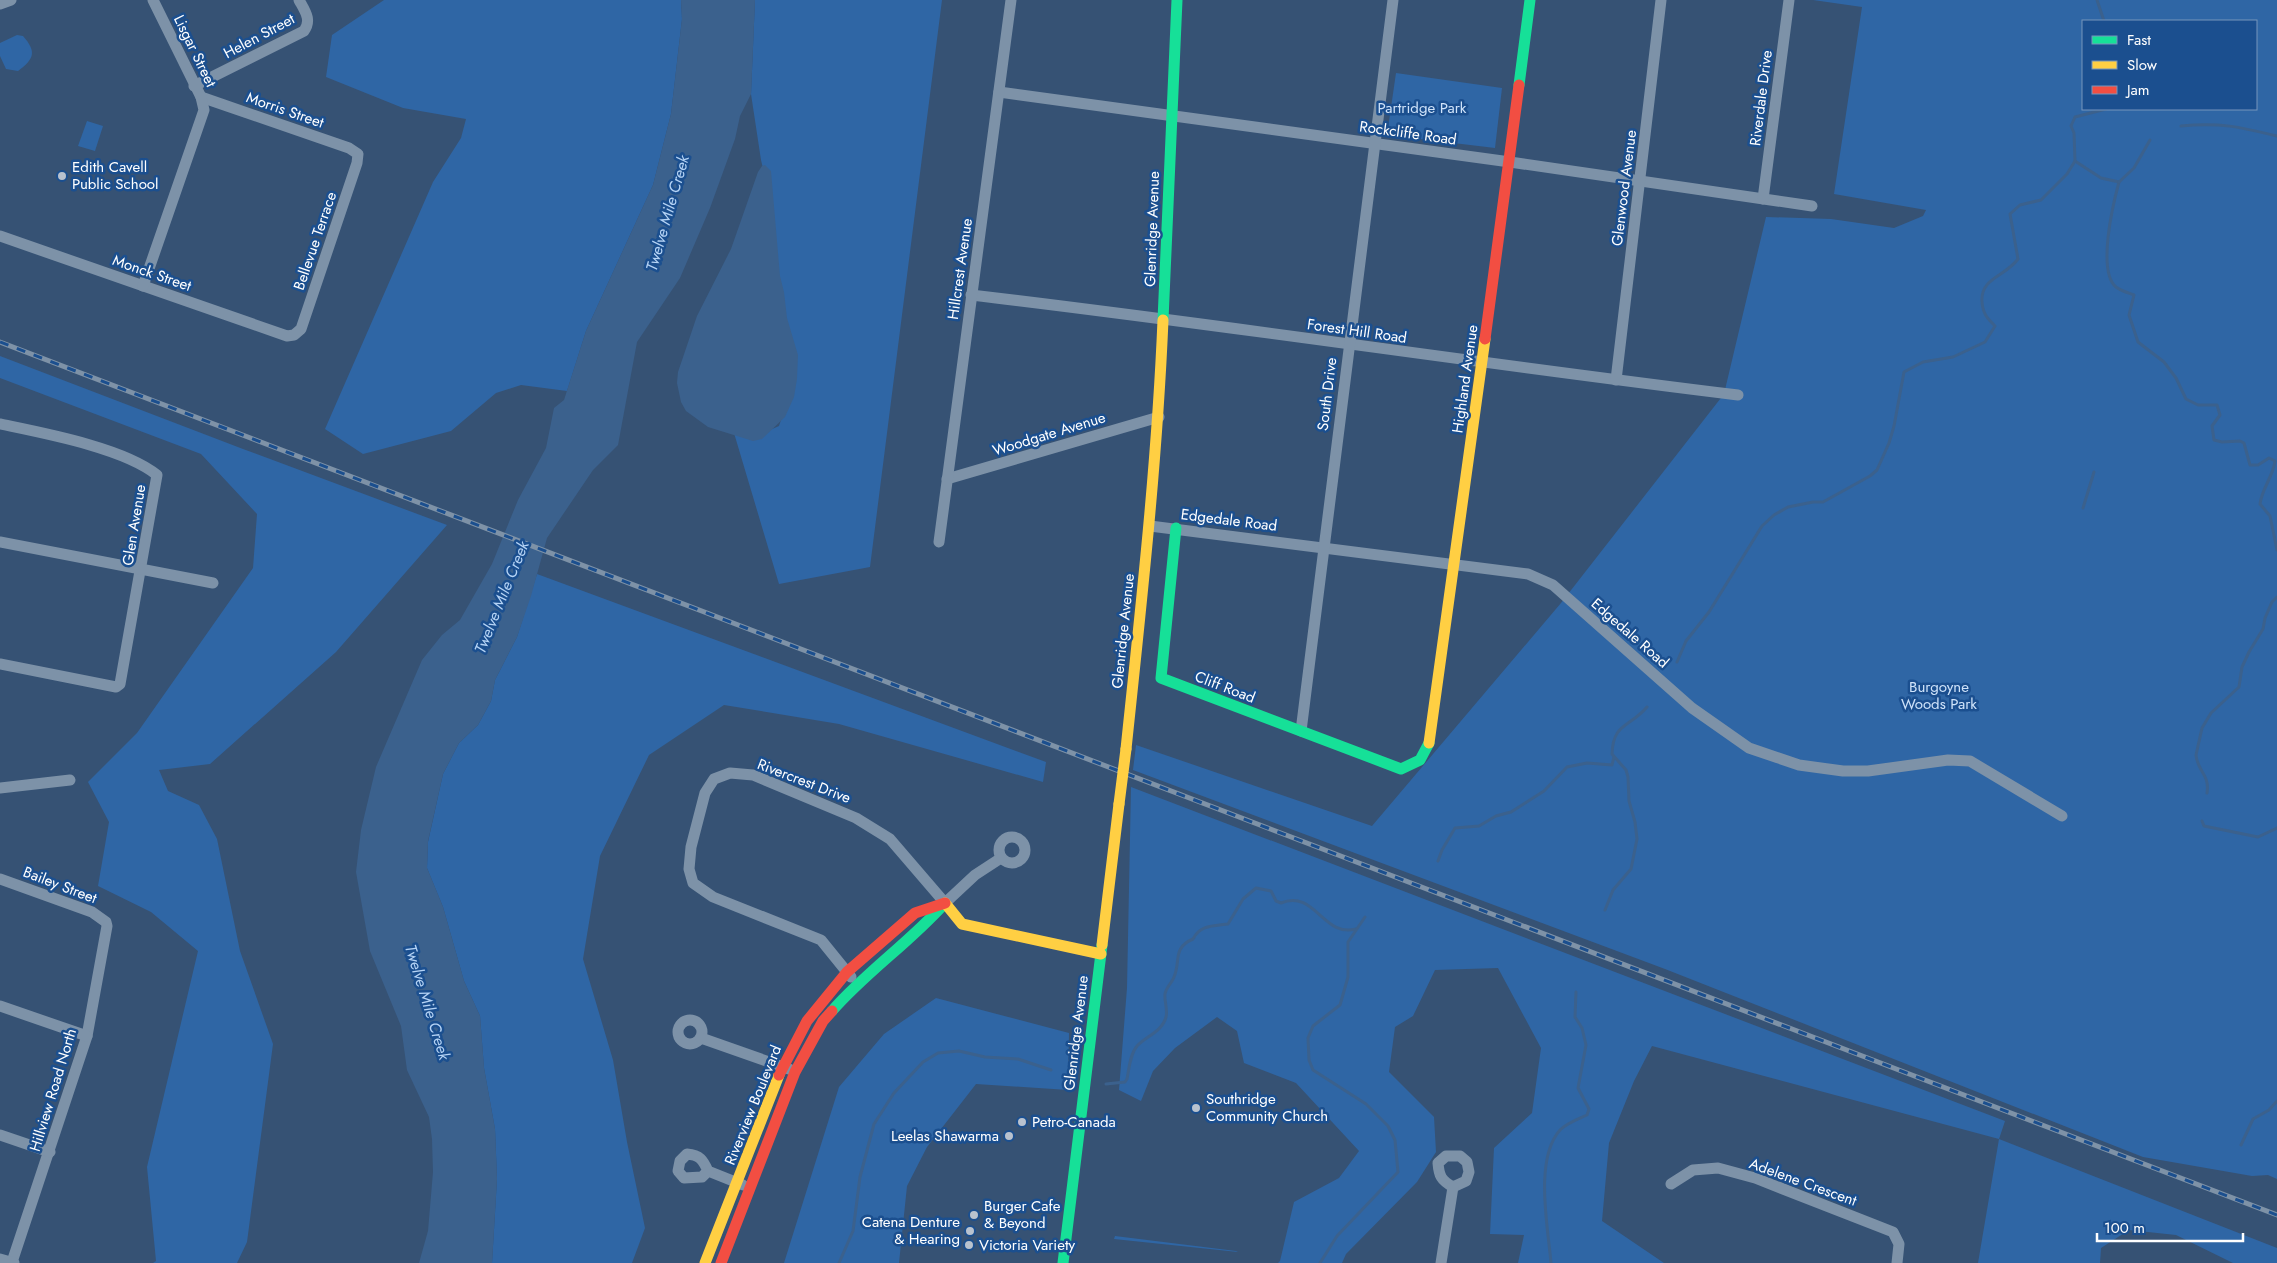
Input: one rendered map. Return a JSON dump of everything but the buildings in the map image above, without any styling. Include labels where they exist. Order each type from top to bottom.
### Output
[{"type":"street","points":[[0,4],[11,0]]},
{"type":"street","name":"Lisgar Street","points":[[143,286],[204,110],[201,97],[153,0]]},
{"type":"street","name":"Helen Street","points":[[194,86],[304,31],[308,25],[308,16],[299,0]]},
{"type":"street","name":"Hillcrest Avenue","points":[[939,542],[1011,0]]},
{"type":"street","name":"Glenridge Avenue","points":[[1063,1263],[1126,749],[1150,526],[1159,417],[1177,0]]},
{"type":"street","name":"South Drive","points":[[1301,732],[1348,345],[1393,0]]},
{"type":"street","name":"Highland Avenue","points":[[1420,760],[1429,745],[1483,362],[1530,0]]},
{"type":"street","name":"Glenwood Avenue","points":[[1616,380],[1661,0]]},
{"type":"street","name":"Riverdale Drive","points":[[1763,199],[1789,0]]},
{"type":"street","name":"Rockcliffe Road","points":[[999,92],[1510,162],[1812,206]]},
{"type":"street","name":"Morris Street","points":[[201,97],[349,148],[358,154]]},
{"type":"street","name":"Bellevue Terrace","points":[[294,335],[301,329],[357,163],[358,154]]},
{"type":"street","name":"Monck Street","points":[[0,236],[287,336],[294,335]]},
{"type":"street","name":"Forest Hill Road","points":[[971,295],[1164,318],[1348,345],[1738,395]]},
{"type":"street","name":"Woodgate Avenue","points":[[947,479],[1159,417]]},
{"type":"street","name":"Glen Avenue","points":[[0,424],[104,449],[148,468],[157,475],[142,569],[120,684],[116,687],[0,664]]},
{"type":"street","name":"Edgedale Road","points":[[1150,526],[1528,574],[1553,585],[1692,708],[1749,748],[1799,765],[1843,771],[1868,771],[1948,760],[1970,761],[2062,816]]},
{"type":"street","name":"Cliff Road","points":[[1176,528],[1161,678],[1401,769],[1420,760]]},
{"type":"street","points":[[0,542],[213,582]]},
{"type":"street","name":"Rivercrest Drive","points":[[856,984],[821,940],[713,897],[693,883],[688,869],[691,847],[705,794],[714,779],[730,773],[753,775],[856,818],[890,838],[945,903]]},
{"type":"street","points":[[0,788],[70,780]]},
{"type":"street","points":[[1000,858],[975,875],[945,903],[962,924],[1101,954]]},
{"type":"street","name":"Bailey Street","points":[[0,879],[92,912],[106,924]]},
{"type":"street","name":"Riverview Boulevard","points":[[705,1263],[782,1066],[806,1021],[846,972],[915,913],[945,903]]},
{"type":"street","name":"Riverview Boulevard","points":[[721,1263],[795,1072],[823,1021],[856,984],[925,925],[945,903]]},
{"type":"street","name":"Hillview Road North","points":[[13,1263],[86,1036],[106,924]]},
{"type":"street","points":[[0,1006],[86,1036]]},
{"type":"street","points":[[701,1038],[795,1072]]},
{"type":"street","points":[[0,1135],[50,1152]]},
{"type":"street","name":"Adelene Crescent","points":[[1671,1184],[1693,1170],[1718,1168],[1755,1178],[1894,1232],[1898,1244],[1897,1263]]},
{"type":"street","points":[[708,1171],[750,1187]]},
{"type":"street","points":[[1441,1263],[1453,1187]]},
{"type":"street","points":[[0,1259],[13,1263]]},
{"type":"green space","points":[[384,0],[681,0],[682,19],[671,114],[653,185],[586,331],[567,391],[521,385],[496,393],[451,431],[363,454],[325,429],[433,182],[461,138],[466,119],[403,108],[326,77],[332,35]]},
{"type":"green space","points":[[755,0],[942,0],[870,567],[779,584],[734,433],[756,436],[779,426],[783,414],[773,210],[761,160],[751,94]]},
{"type":"green space","name":"Burgoyne Woods Park","points":[[1813,0],[2277,0],[2277,1179],[2268,1175],[2252,1176],[2143,1157],[1665,969],[1133,770],[1136,745],[1372,826],[1561,603],[1724,394],[1766,217],[1831,219],[1894,228],[1923,216],[1926,210],[1834,194],[1862,7]]},
{"type":"green space","points":[[17,35],[23,36],[32,51],[28,63],[18,71],[6,69],[0,56],[0,43]]},
{"type":"green space","name":"Partridge Park","points":[[1396,73],[1502,88],[1495,148],[1387,135]]},
{"type":"green space","points":[[87,121],[103,126],[95,151],[78,146]]},
{"type":"green space","points":[[0,356],[447,525],[336,652],[210,764],[159,770],[168,791],[199,805],[217,839],[240,951],[273,1044],[247,1242],[237,1263],[153,1263],[156,1261],[147,1167],[198,951],[151,912],[98,886],[109,822],[88,782],[137,733],[253,568],[257,514],[201,454],[0,378]]},
{"type":"green space","points":[[537,574],[1046,762],[1043,782],[839,724],[724,705],[649,755],[600,856],[583,959],[613,1060],[627,1142],[645,1228],[632,1263],[492,1263],[497,1179],[495,1129],[484,1068],[480,1016],[464,981],[443,907],[427,868],[428,842],[443,774],[459,743],[478,725],[491,701],[495,680],[517,637]]},
{"type":"green space","points":[[1131,787],[2005,1121],[1999,1139],[1652,1046],[1634,1081],[1609,1143],[1602,1221],[1664,1263],[1518,1263],[1524,1235],[1490,1234],[1494,1148],[1532,1113],[1541,1048],[1498,968],[1435,970],[1413,1016],[1395,1027],[1389,1072],[1434,1117],[1436,1152],[1417,1182],[1346,1254],[1342,1263],[1278,1263],[1294,1202],[1339,1178],[1359,1151],[1296,1083],[1244,1063],[1237,1031],[1217,1017],[1175,1048],[1153,1071],[1141,1101],[1119,1090],[1127,988]]},
{"type":"green space","points":[[936,998],[1069,1033],[1068,1090],[976,1084],[927,1147],[907,1186],[899,1263],[784,1263],[839,1087],[884,1034]]},
{"type":"green space","points":[[1999,1139],[2277,1248],[2277,1263],[2233,1263],[2176,1235],[2129,1230],[2101,1248],[2100,1263],[1978,1263]]},
{"type":"green space","points":[[1115,1236],[1236,1251],[1238,1252],[1114,1239]]},
{"type":"water","name":"Twelve Mile Creek","points":[[681,0],[755,0],[751,94],[740,116],[735,139],[710,208],[680,278],[637,342],[618,445],[593,470],[547,538],[531,596],[517,637],[495,680],[491,701],[478,725],[459,743],[443,774],[428,841],[427,868],[443,907],[464,981],[480,1016],[484,1068],[495,1129],[497,1179],[492,1263],[419,1263],[428,1231],[433,1172],[432,1139],[429,1117],[407,1070],[401,1026],[370,951],[356,872],[361,830],[376,767],[422,660],[442,635],[460,620],[492,564],[518,500],[546,448],[554,408],[564,400],[586,331],[653,185],[671,114],[682,19]]},
{"type":"water","points":[[765,165],[771,171],[780,276],[787,318],[798,355],[797,379],[794,397],[785,417],[762,439],[753,441],[708,427],[686,411],[681,402],[677,383],[678,372],[697,316],[731,249],[758,172]]},
{"type":"waterway","points":[[2097,0],[2104,20]]},
{"type":"waterway","points":[[1677,662],[1686,641],[1709,612],[1762,526],[1774,515],[1788,507],[1823,502],[1870,476],[1877,470],[1894,426],[1904,372],[1923,362],[1953,357],[1985,342],[1995,326],[1984,313],[1982,294],[1989,283],[2018,259],[2010,214],[2020,205],[2041,200],[2067,174],[2075,161],[2074,133],[2071,126],[2075,117],[2102,110]]},
{"type":"waterway","points":[[2181,126],[2229,126],[2277,136]]},
{"type":"waterway","points":[[2119,182],[2134,168],[2150,140]]},
{"type":"waterway","points":[[2075,161],[2101,178],[2119,182],[2110,221],[2107,253],[2108,267],[2110,279],[2116,287],[2134,295],[2129,315],[2138,342],[2164,362],[2176,378],[2186,399],[2198,405],[2217,405],[2220,415],[2212,426],[2214,440],[2222,442],[2240,441],[2244,443],[2250,465],[2258,465],[2269,458],[2275,461],[2260,504],[2270,516],[2277,550]]},
{"type":"waterway","points":[[2083,508],[2094,472]]},
{"type":"waterway","points":[[2207,793],[2207,781],[2196,755],[2202,728],[2211,713],[2239,687],[2242,667],[2263,629],[2265,618],[2272,602],[2277,597]]},
{"type":"waterway","points":[[1605,910],[1613,890],[1631,869],[1637,839],[1635,822],[1629,801],[1628,777],[1626,770],[1612,754],[1613,744],[1619,731],[1647,707]]},
{"type":"waterway","points":[[1438,861],[1455,828],[1479,826],[1496,816],[1511,812],[1544,791],[1567,767],[1587,763],[1612,765],[1614,757]]},
{"type":"waterway","points":[[2202,821],[2204,826],[2258,837],[2277,828]]},
{"type":"waterway","points":[[1106,1084],[1125,1082],[1135,1049],[1164,1022],[1166,1017],[1166,992],[1174,977],[1178,955],[1182,946],[1203,929],[1228,924],[1243,899],[1256,888],[1271,891],[1276,901],[1281,903],[1293,900],[1302,902],[1335,927],[1345,930],[1356,929]]},
{"type":"waterway","points":[[1320,1263],[1337,1236],[1398,1172],[1395,1140],[1388,1126],[1366,1104],[1313,1070],[1309,1060],[1308,1038],[1313,1026],[1340,1005],[1348,977],[1348,942],[1365,917]]},
{"type":"waterway","points":[[1551,1263],[1545,1194],[1547,1158],[1552,1143],[1560,1130],[1569,1123],[1587,1115],[1589,1109],[1578,1088],[1586,1045],[1582,1028],[1575,1017],[1576,992]]},
{"type":"waterway","points":[[839,1263],[853,1231],[860,1177],[874,1124],[894,1093],[923,1062],[938,1053],[959,1051],[985,1057],[1018,1059],[1051,1070]]},
{"type":"waterway","points":[[2241,1145],[2253,1119],[2269,1110],[2277,1101]]},
{"type":"railway","points":[[0,342],[2277,1215]]},
{"type":"traffic: fast","points":[[1163,320],[1177,0]]},
{"type":"traffic: fast","points":[[1519,85],[1530,0]]},
{"type":"traffic: fast","points":[[1176,528],[1161,678],[1401,769],[1420,760],[1429,743]]},
{"type":"traffic: fast","points":[[832,1011],[859,983],[917,932],[944,904]]},
{"type":"traffic: fast","points":[[1063,1263],[1102,945]]},
{"type":"traffic: slow","points":[[1126,749],[1153,481],[1163,320]]},
{"type":"traffic: slow","points":[[1429,743],[1485,339]]},
{"type":"traffic: slow","points":[[1119,804],[1126,749]]},
{"type":"traffic: slow","points":[[1102,945],[1119,804]]},
{"type":"traffic: slow","points":[[945,903],[962,924],[1101,954]]},
{"type":"traffic: slow","points":[[705,1263],[779,1075]]},
{"type":"traffic: jam","points":[[1485,339],[1519,85]]},
{"type":"traffic: jam","points":[[779,1075],[807,1021],[847,972],[915,913],[945,903]]},
{"type":"traffic: jam","points":[[721,1263],[795,1072],[823,1021],[832,1011]]},
{"type":"place","name":"Edith Cavell Public School","points":[[62,176]]},
{"type":"place","name":"Southridge Community Church","points":[[1196,1108]]},
{"type":"place","name":"Petro-Canada","points":[[1022,1122]]},
{"type":"place","name":"Leelas Shawarma","points":[[1009,1136]]},
{"type":"place","name":"Burger Cafe & Beyond","points":[[974,1215]]},
{"type":"place","name":"Catena Denture & Hearing","points":[[970,1231]]},
{"type":"place","name":"Victoria Variety","points":[[969,1245]]}]
